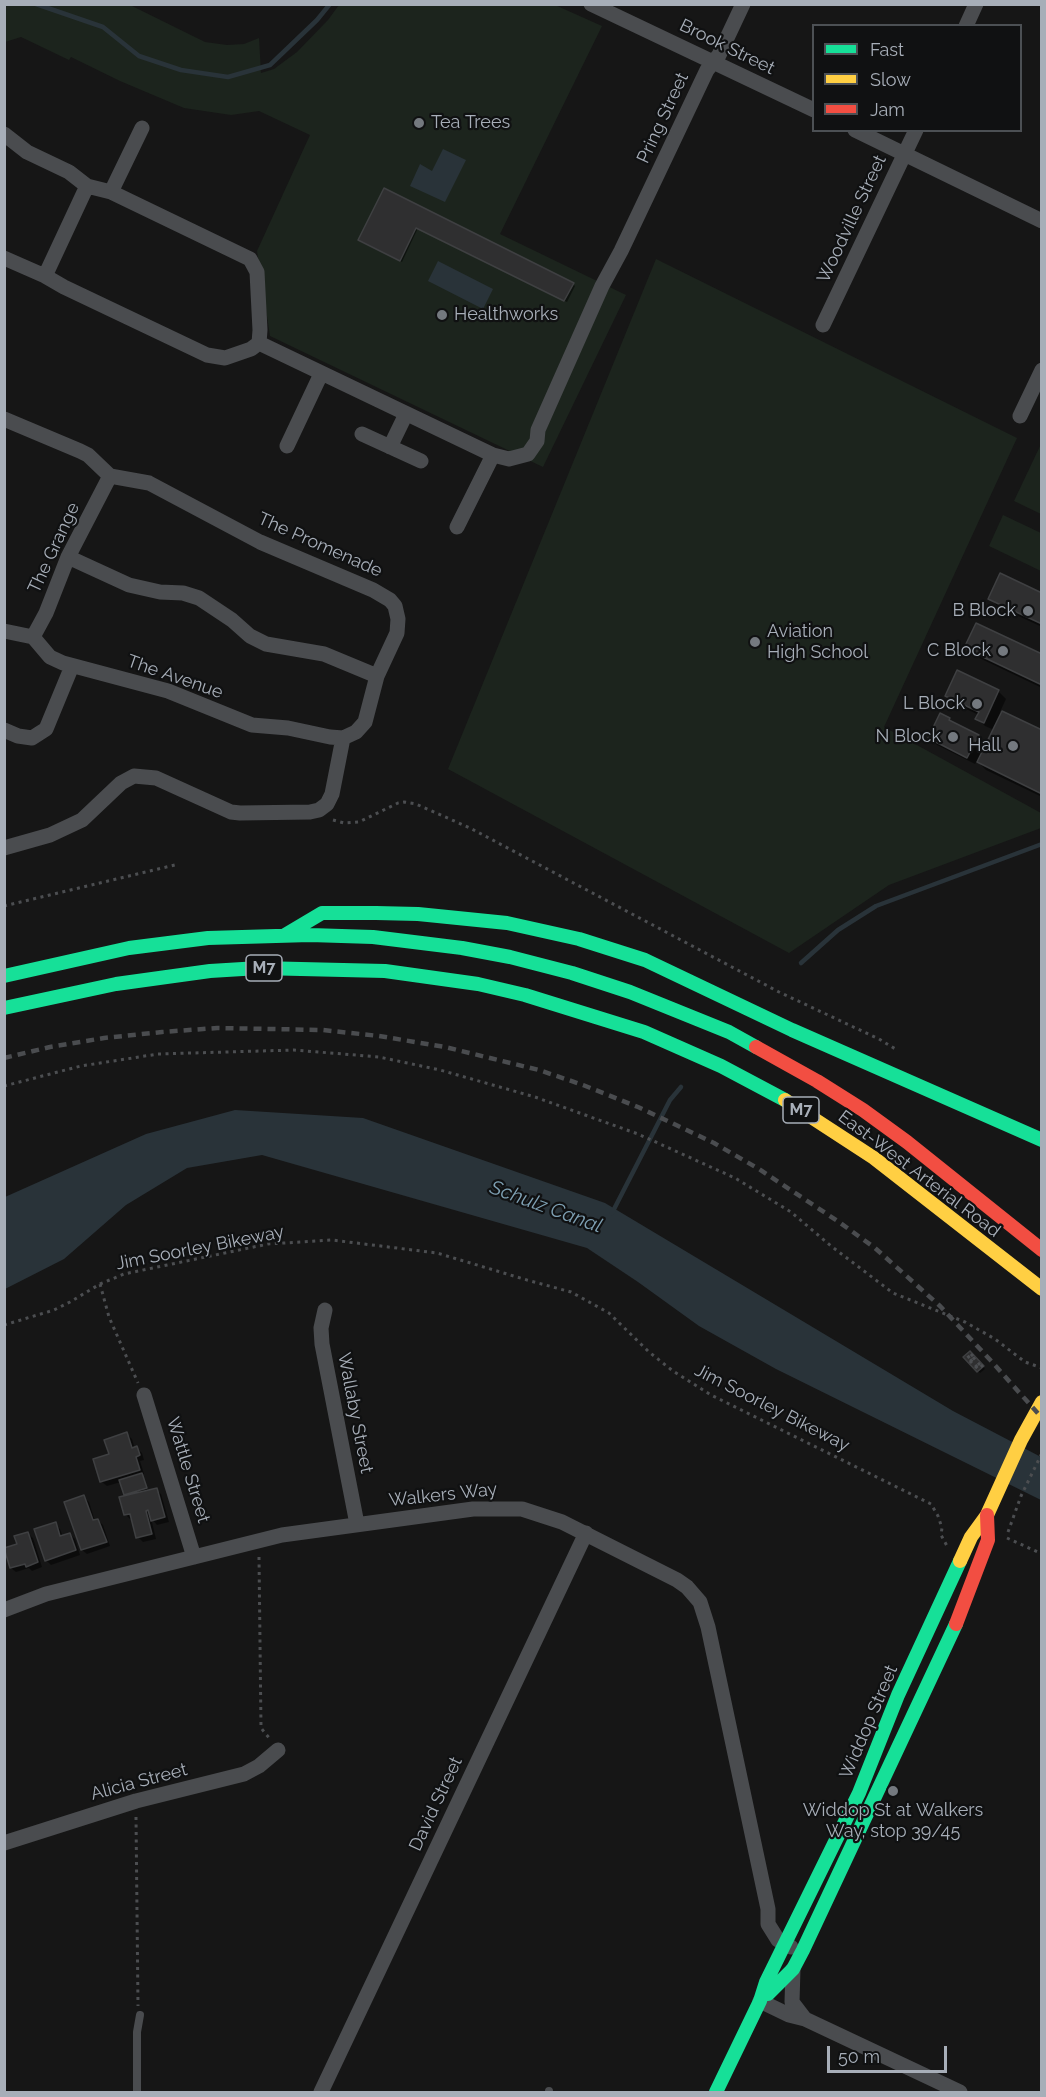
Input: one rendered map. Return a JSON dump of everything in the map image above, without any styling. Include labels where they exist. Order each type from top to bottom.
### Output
[{"type":"main road","points":[[283,936],[322,913],[376,913],[418,914],[507,923],[579,939],[645,960],[671,971],[792,1030],[1041,1140]]},
{"type":"main road","name":"East-West Arterial Road","points":[[4,976],[129,948],[208,938],[353,936],[462,948],[510,957],[630,992],[729,1032],[788,1064],[863,1110],[949,1176]]},
{"type":"main road","name":"East-West Arterial Road","points":[[4,1008],[116,984],[210,971],[259,968],[385,971],[478,984],[536,998],[644,1032],[721,1066],[785,1100],[874,1158],[1041,1289]]},
{"type":"main road","points":[[949,1176],[993,1193]]},
{"type":"main road","name":"M7","points":[[949,1176],[1041,1250]]},
{"type":"main road","name":"Widdop Street","points":[[760,2001],[765,1982],[859,1793],[898,1695],[950,1587],[971,1537],[987,1515],[1041,1402]]},
{"type":"main road","name":"Widdop Street","points":[[760,2001],[793,1969],[803,1950],[954,1630],[988,1539],[987,1515]]},
{"type":"main road","points":[[716,2092],[760,2001]]},
{"type":"street","name":"Brook Street","points":[[591,4],[812,111]]},
{"type":"street","name":"Pring Street","points":[[493,455],[509,459],[520,455],[530,437],[538,430],[602,286],[707,70],[719,55],[743,4]]},
{"type":"street","points":[[967,24],[976,4]]},
{"type":"street","points":[[111,192],[142,128]]},
{"type":"street","points":[[859,132],[1041,221]]},
{"type":"street","name":"Woodville Street","points":[[823,325],[915,132]]},
{"type":"street","points":[[4,134],[27,152],[69,172],[87,186],[111,192],[250,259],[257,272],[259,343],[251,349],[225,358],[207,355],[4,258]]},
{"type":"street","points":[[45,276],[87,186]]},
{"type":"street","points":[[259,343],[493,455],[457,527]]},
{"type":"street","points":[[1020,416],[1041,370]]},
{"type":"street","points":[[287,446],[321,374]]},
{"type":"street","points":[[390,447],[406,414]]},
{"type":"street","points":[[4,419],[88,455],[110,476]]},
{"type":"street","points":[[362,434],[421,461]]},
{"type":"street","name":"The Grange","points":[[33,637],[46,613],[68,557],[110,476]]},
{"type":"street","name":"The Promenade","points":[[110,476],[149,483],[260,542],[384,596],[395,606],[398,627],[376,676],[365,722],[356,732],[343,738]]},
{"type":"street","points":[[68,557],[129,585],[160,592],[183,593],[199,598],[232,620],[250,636],[266,644],[324,654],[376,676]]},
{"type":"street","points":[[4,631],[33,637]]},
{"type":"street","name":"The Avenue","points":[[33,637],[50,657],[72,666],[168,691],[252,725],[288,728],[343,738]]},
{"type":"street","points":[[4,730],[18,736],[32,738],[46,729],[72,666]]},
{"type":"street","points":[[4,848],[30,842],[71,826],[94,810],[121,783],[138,776],[156,778],[231,812],[250,814],[319,810],[327,804],[333,794],[343,738]]},
{"type":"street","name":"Wallaby Street","points":[[325,1310],[321,1328],[322,1344],[357,1524]]},
{"type":"street","name":"Wattle Street","points":[[144,1395],[194,1557]]},
{"type":"street","name":"Walkers Way","points":[[4,1610],[46,1594],[257,1540],[473,1509],[522,1509],[542,1514],[586,1533],[677,1580],[687,1587],[700,1602],[708,1627],[768,1909],[768,1924],[773,1934],[785,1945]]},
{"type":"street","name":"David Street","points":[[321,2092],[586,1533]]},
{"type":"street","name":"Alicia Street","points":[[4,1843],[135,1801],[244,1774],[259,1766],[278,1750]]},
{"type":"street","points":[[768,1909],[782,1922],[795,1925]]},
{"type":"street","points":[[785,1945],[803,1950]]},
{"type":"street","points":[[793,1969],[792,2002],[805,2019]]},
{"type":"street","points":[[760,2001],[789,2015],[805,2019],[960,2092]]},
{"type":"lane","points":[[137,2092],[137,2032],[140,2015]]},
{"type":"path","points":[[319,810],[337,822],[359,822],[398,803],[416,804],[470,828],[779,992],[879,1039],[898,1052]]},
{"type":"path","points":[[4,906],[175,865]]},
{"type":"path","points":[[4,1086],[81,1066],[159,1054],[294,1050],[378,1057],[440,1070],[535,1097],[638,1134],[735,1178],[791,1212],[893,1293],[965,1322],[995,1339],[1025,1362],[1041,1368]]},
{"type":"path","name":"Jim Soorley Bikeway","points":[[4,1325],[54,1310],[100,1284],[124,1274],[268,1244],[332,1240],[437,1253],[571,1292],[609,1312],[665,1364],[711,1395],[931,1504],[938,1516],[942,1528],[941,1535],[947,1547]]},
{"type":"path","points":[[100,1284],[109,1317],[144,1395]]},
{"type":"path","points":[[973,1354],[969,1358],[978,1368],[982,1365]]},
{"type":"path","points":[[971,1355],[982,1365],[978,1369],[967,1358],[971,1355]]},
{"type":"path","points":[[1041,1454],[1021,1496],[1005,1538],[1041,1554]]},
{"type":"path","points":[[257,1540],[260,1560],[261,1728],[278,1750]]},
{"type":"path","points":[[135,1801],[138,1842],[136,2000],[140,2015]]},
{"type":"shaded area","points":[[5,4],[130,5],[205,42],[227,45],[244,44],[259,38],[261,73],[274,69],[297,52],[339,5],[555,5],[602,26],[500,234],[626,295],[543,467],[270,336],[257,251],[310,135],[259,111],[231,115],[184,108],[71,57],[69,60],[21,37],[5,42]]},
{"type":"shaded area","name":"Aviation High School","points":[[656,259],[1017,438],[884,727],[1041,813],[1041,828],[889,885],[789,953],[448,769]]},
{"type":"shaded area","points":[[1041,444],[1041,514],[1014,501]]},
{"type":"shaded area","points":[[1003,515],[1041,533],[1041,571],[989,546]]},
{"type":"water","points":[[443,149],[466,160],[445,202],[410,186],[420,164],[432,171]]},
{"type":"water","points":[[438,261],[493,289],[483,309],[428,281]]},
{"type":"water","name":"Schulz Canal","points":[[235,1110],[363,1118],[605,1203],[953,1411],[1041,1457],[1041,1500],[776,1369],[699,1326],[587,1248],[262,1155],[187,1168],[126,1205],[64,1259],[5,1289],[5,1197],[146,1134]]},
{"type":"building","points":[[384,188],[574,283],[564,301],[416,228],[400,261],[358,240]]},
{"type":"building","name":"B Block","points":[[1000,573],[1042,593],[1042,624],[988,599]]},
{"type":"building","name":"C Block","points":[[976,623],[1042,654],[1042,685],[964,648]]},
{"type":"building","name":"L Block","points":[[957,670],[999,690],[984,723],[975,719],[979,712],[945,696]]},
{"type":"building","name":"Hall","points":[[1002,711],[1042,730],[1042,794],[977,762]]},
{"type":"building","name":"N Block","points":[[940,713],[979,735],[967,758],[928,738]]},
{"type":"building","points":[[970,1351],[984,1366],[977,1372],[963,1357]]},
{"type":"building","points":[[127,1432],[132,1448],[137,1446],[140,1455],[136,1457],[140,1470],[100,1482],[93,1459],[109,1454],[104,1440]]},
{"type":"building","points":[[142,1473],[147,1488],[124,1495],[119,1480]]},
{"type":"building","points":[[157,1488],[165,1517],[151,1521],[148,1510],[146,1511],[152,1534],[136,1538],[130,1514],[124,1515],[119,1497]]},
{"type":"building","points":[[84,1495],[93,1520],[98,1519],[107,1542],[81,1550],[64,1502]]},
{"type":"building","points":[[56,1522],[60,1536],[70,1533],[76,1550],[45,1561],[34,1529]]},
{"type":"building","points":[[28,1532],[38,1562],[26,1567],[25,1564],[10,1568],[4,1548],[17,1544],[14,1536]]},
{"type":"waterway","points":[[36,4],[103,27],[139,56],[181,70],[228,77],[270,65],[317,20],[330,4]]},
{"type":"waterway","points":[[801,963],[838,930],[876,906],[1042,844]]},
{"type":"waterway","name":"Schulz Canal","points":[[612,1213],[670,1100],[681,1087]]},
{"type":"railway","points":[[4,1058],[104,1038],[162,1032],[217,1028],[323,1030],[445,1047],[539,1070],[583,1085],[638,1107],[714,1143],[759,1169],[875,1248],[940,1306],[1042,1418]]},
{"type":"traffic: fast","points":[[285,935],[322,913],[376,913],[418,914],[507,923],[579,939],[645,960],[792,1030],[1042,1140]]},
{"type":"traffic: fast","points":[[4,976],[129,948],[208,938],[310,935],[373,937],[462,948],[510,957],[572,973],[630,992],[729,1032],[756,1047]]},
{"type":"traffic: fast","points":[[4,1008],[116,984],[210,971],[259,968],[385,971],[478,984],[525,995],[644,1032],[721,1066],[785,1100]]},
{"type":"traffic: fast","points":[[716,2092],[760,2001],[766,1982],[859,1793],[898,1695],[960,1561]]},
{"type":"traffic: fast","points":[[768,1994],[793,1969],[803,1950],[956,1624]]},
{"type":"traffic: slow","points":[[785,1100],[874,1158],[1042,1289]]},
{"type":"traffic: slow","points":[[960,1561],[971,1537],[987,1515],[1021,1440],[1042,1402]]},
{"type":"traffic: jam","points":[[756,1047],[863,1110],[907,1142],[1042,1250]]},
{"type":"traffic: jam","points":[[956,1624],[988,1540],[987,1515]]},
{"type":"place","name":"Tea Trees","points":[[419,123]]},
{"type":"place","name":"Healthworks","points":[[442,315]]},
{"type":"place","name":"B Block","points":[[1028,611]]},
{"type":"place","name":"Aviation High School","points":[[755,642]]},
{"type":"place","name":"C Block","points":[[1003,651]]},
{"type":"place","name":"L Block","points":[[977,704]]},
{"type":"place","name":"N Block","points":[[953,737]]},
{"type":"place","name":"Hall","points":[[1013,746]]},
{"type":"place","name":"Widdop St at Walkers Way, stop 39/45","points":[[893,1791]]}]
